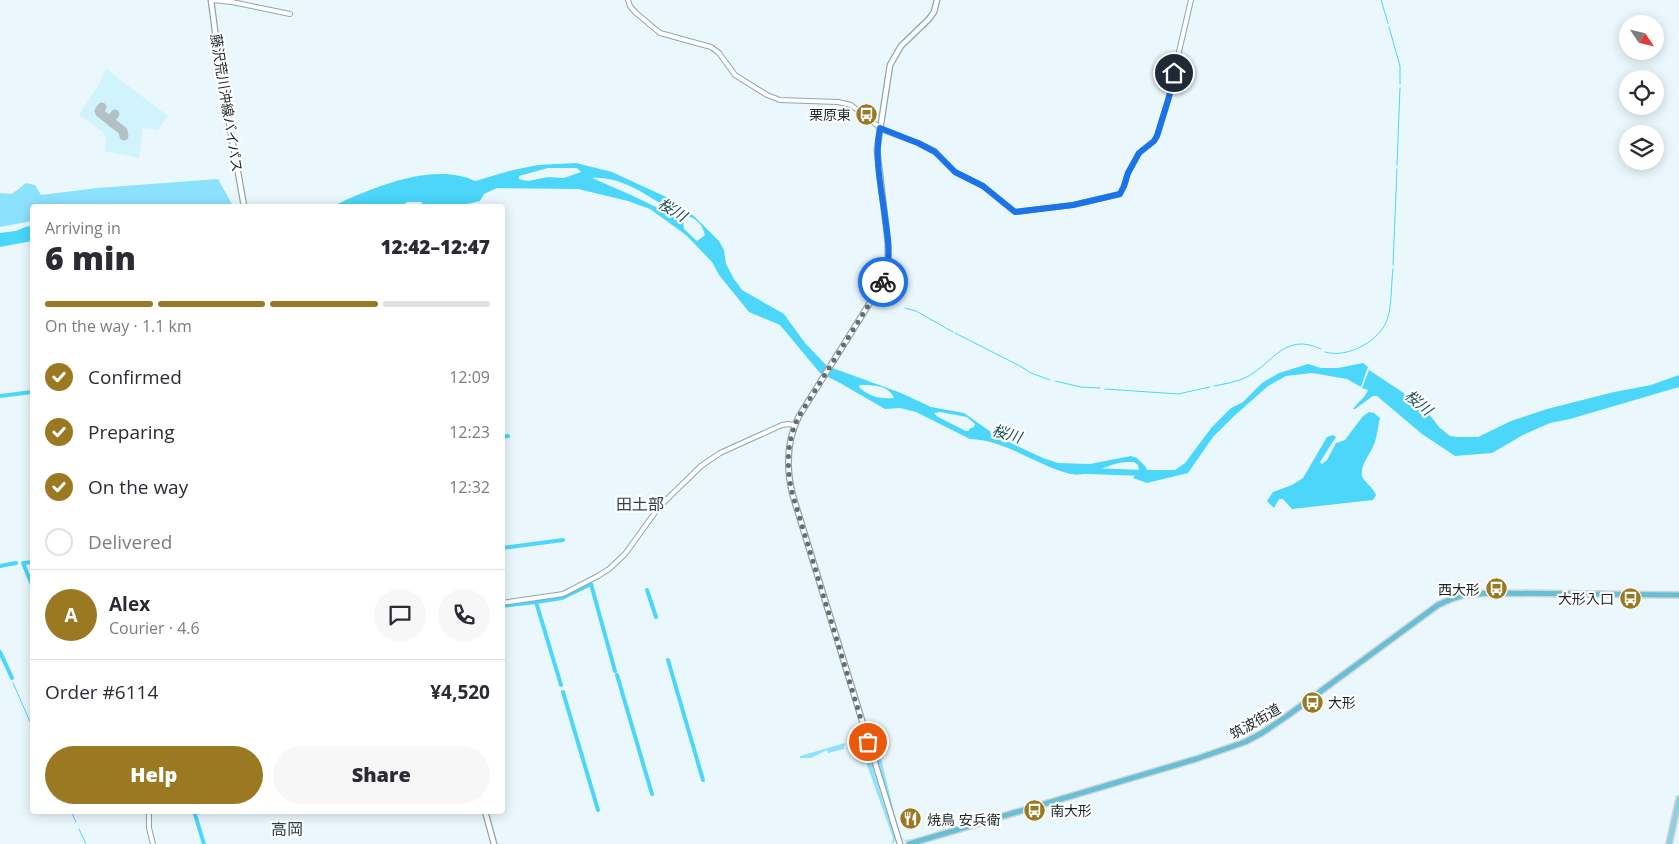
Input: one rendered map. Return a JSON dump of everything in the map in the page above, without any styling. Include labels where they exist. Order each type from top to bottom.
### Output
[{"type":"highway","name":"筑波街道","points":[[909,844],[1196,759],[1244,742],[1262,733],[1286,716],[1424,614],[1451,599],[1475,593],[1492,592],[1679,595]]},
{"type":"main road","name":"藤沢荒川沖線バイパス","points":[[212,0],[221,77],[244,204]]},
{"type":"main road","points":[[900,844],[789,482],[788,455],[795,425],[884,280],[889,255],[877,150],[891,61],[902,46],[929,19],[934,12],[937,0]]},
{"type":"main road","points":[[1669,844],[1679,799]]},
{"type":"main road","points":[[485,814],[494,844]]},
{"type":"street","points":[[212,0],[232,2],[290,14]]},
{"type":"street","points":[[628,0],[635,12],[660,33],[711,47],[719,53],[738,79],[767,95],[786,101],[846,103],[880,128],[935,152],[955,172],[983,186],[1015,212],[1073,205],[1120,194],[1128,173],[1139,153],[1154,141],[1157,136],[1169,97],[1191,0]]},
{"type":"street","points":[[505,603],[563,594],[587,583],[616,563],[625,554],[659,507],[710,459],[782,425],[795,425]]},
{"type":"street","points":[[149,814],[149,828],[153,844]]},
{"type":"shaded area","points":[[106,69],[168,116],[158,130],[143,128],[139,158],[105,151],[106,138],[104,133],[79,115]]},
{"type":"shaded area","points":[[218,179],[232,204],[30,204],[30,221],[0,227],[0,193],[12,194],[26,183],[35,185],[41,195],[97,188]]},
{"type":"shaded area","points":[[871,741],[877,742],[900,837]]},
{"type":"shaded area","points":[[845,743],[844,749],[828,753],[827,750],[811,758],[800,758],[800,756]]},
{"type":"shaded area","points":[[865,743],[895,840],[893,844],[893,838],[860,745]]},
{"type":"water","points":[[576,163],[612,172],[677,202],[719,241],[724,250],[726,264],[742,290],[784,314],[805,343],[827,366],[901,393],[931,407],[964,413],[998,437],[1058,463],[1090,464],[1131,456],[1137,458],[1147,470],[1175,470],[1185,463],[1212,427],[1231,408],[1243,402],[1262,383],[1279,373],[1308,364],[1321,368],[1338,368],[1363,363],[1368,367],[1361,387],[1347,379],[1312,373],[1286,376],[1268,386],[1213,437],[1188,473],[1147,483],[1133,478],[1139,470],[1138,465],[1134,462],[1124,462],[1085,474],[1073,474],[1055,469],[995,443],[970,439],[916,412],[900,408],[885,409],[820,373],[780,325],[749,312],[719,275],[712,262],[686,235],[650,209],[628,201],[578,189],[497,188],[484,194],[480,201],[467,204],[407,202],[404,204],[338,204],[384,185],[422,175],[441,174],[459,176],[475,181],[538,165]],"holes":[[[548,168],[577,168],[581,172],[564,178],[548,177],[528,181],[519,179],[519,176]],[[592,178],[614,180],[635,188],[676,213],[696,220],[702,226],[705,235],[697,241],[684,229],[683,220]],[[860,385],[884,388],[894,398],[875,397],[859,387]],[[940,412],[967,417],[975,424],[974,427],[966,431],[938,417],[934,413]]]},
{"type":"water","points":[[30,226],[30,241],[0,247],[0,233],[16,231]]},
{"type":"water","points":[[1369,370],[1422,405],[1439,427],[1450,436],[1457,437],[1478,437],[1511,421],[1547,409],[1651,385],[1679,375],[1679,387],[1570,419],[1550,423],[1523,435],[1492,453],[1455,456],[1422,434],[1377,396],[1373,396],[1353,409],[1368,390],[1362,388]]},
{"type":"water","points":[[1369,412],[1374,413],[1380,418],[1375,442],[1364,463],[1362,472],[1363,478],[1376,495],[1373,500],[1292,509],[1283,499],[1279,499],[1274,508],[1267,501],[1273,492],[1292,485],[1303,478],[1327,437],[1333,435],[1336,437],[1320,462],[1322,464],[1327,460],[1336,443],[1345,440],[1363,416]]},
{"type":"waterway","points":[[1381,0],[1388,23]]},
{"type":"waterway","points":[[1389,27],[1400,66],[1400,84]]},
{"type":"waterway","points":[[1397,165],[1400,88]]},
{"type":"waterway","points":[[1393,265],[1397,169]]},
{"type":"waterway","points":[[1325,352],[1344,353],[1353,350],[1363,346],[1379,333],[1388,317],[1393,269]]},
{"type":"waterway","points":[[905,308],[916,311],[953,332]]},
{"type":"waterway","points":[[955,333],[1031,373],[1050,380]]},
{"type":"waterway","points":[[1214,386],[1235,382],[1247,377],[1289,346],[1298,344],[1309,345],[1321,349]]},
{"type":"waterway","points":[[1055,381],[1081,387],[1100,388]]},
{"type":"waterway","points":[[1105,389],[1178,394],[1210,387]]},
{"type":"waterway","points":[[0,396],[30,392]]},
{"type":"waterway","name":"桜川","points":[[1088,471],[1145,473]]},
{"type":"waterway","points":[[505,548],[563,540]]},
{"type":"waterway","points":[[30,562],[23,563],[30,580]]},
{"type":"waterway","points":[[0,566],[16,563]]},
{"type":"waterway","points":[[536,602],[562,598],[591,584],[615,671]]},
{"type":"waterway","points":[[647,590],[656,617]]},
{"type":"waterway","points":[[505,606],[536,602],[561,685]]},
{"type":"waterway","points":[[0,652],[12,678]]},
{"type":"waterway","points":[[668,660],[703,780]]},
{"type":"waterway","points":[[617,675],[652,794]]},
{"type":"waterway","points":[[13,683],[30,721]]},
{"type":"waterway","points":[[563,692],[598,810]]},
{"type":"waterway","points":[[72,814],[76,822]]},
{"type":"waterway","points":[[195,814],[204,844]]},
{"type":"waterway","points":[[79,829],[86,844]]},
{"type":"taxiway","points":[[102,107],[99,111],[100,113],[123,131],[124,136]]},
{"type":"taxiway","points":[[112,123],[111,119],[115,114]]},
{"type":"way so far","points":[[868,742],[789,482],[788,455],[792,432],[799,416],[883,282]]},
{"type":"place","name":"栗原東","points":[[867,114]]},
{"type":"place","name":"西大形","points":[[1496,589]]},
{"type":"place","name":"大形入口","points":[[1630,598]]},
{"type":"place","name":"大形","points":[[1312,702]]},
{"type":"place","name":"南大形","points":[[1034,810]]},
{"type":"place","name":"焼鳥 安兵衛","points":[[911,819]]},
{"type":"district","name":"田土部","points":[[640,504]]},
{"type":"district","name":"高岡","points":[[287,829]]},
{"type":"route","points":[[883,282],[889,255],[878,166],[877,141],[880,128],[935,152],[955,172],[983,186],[1015,212],[1073,205],[1120,194],[1131,165],[1139,153],[1154,141],[1157,136],[1162,124],[1174,73]]}]
